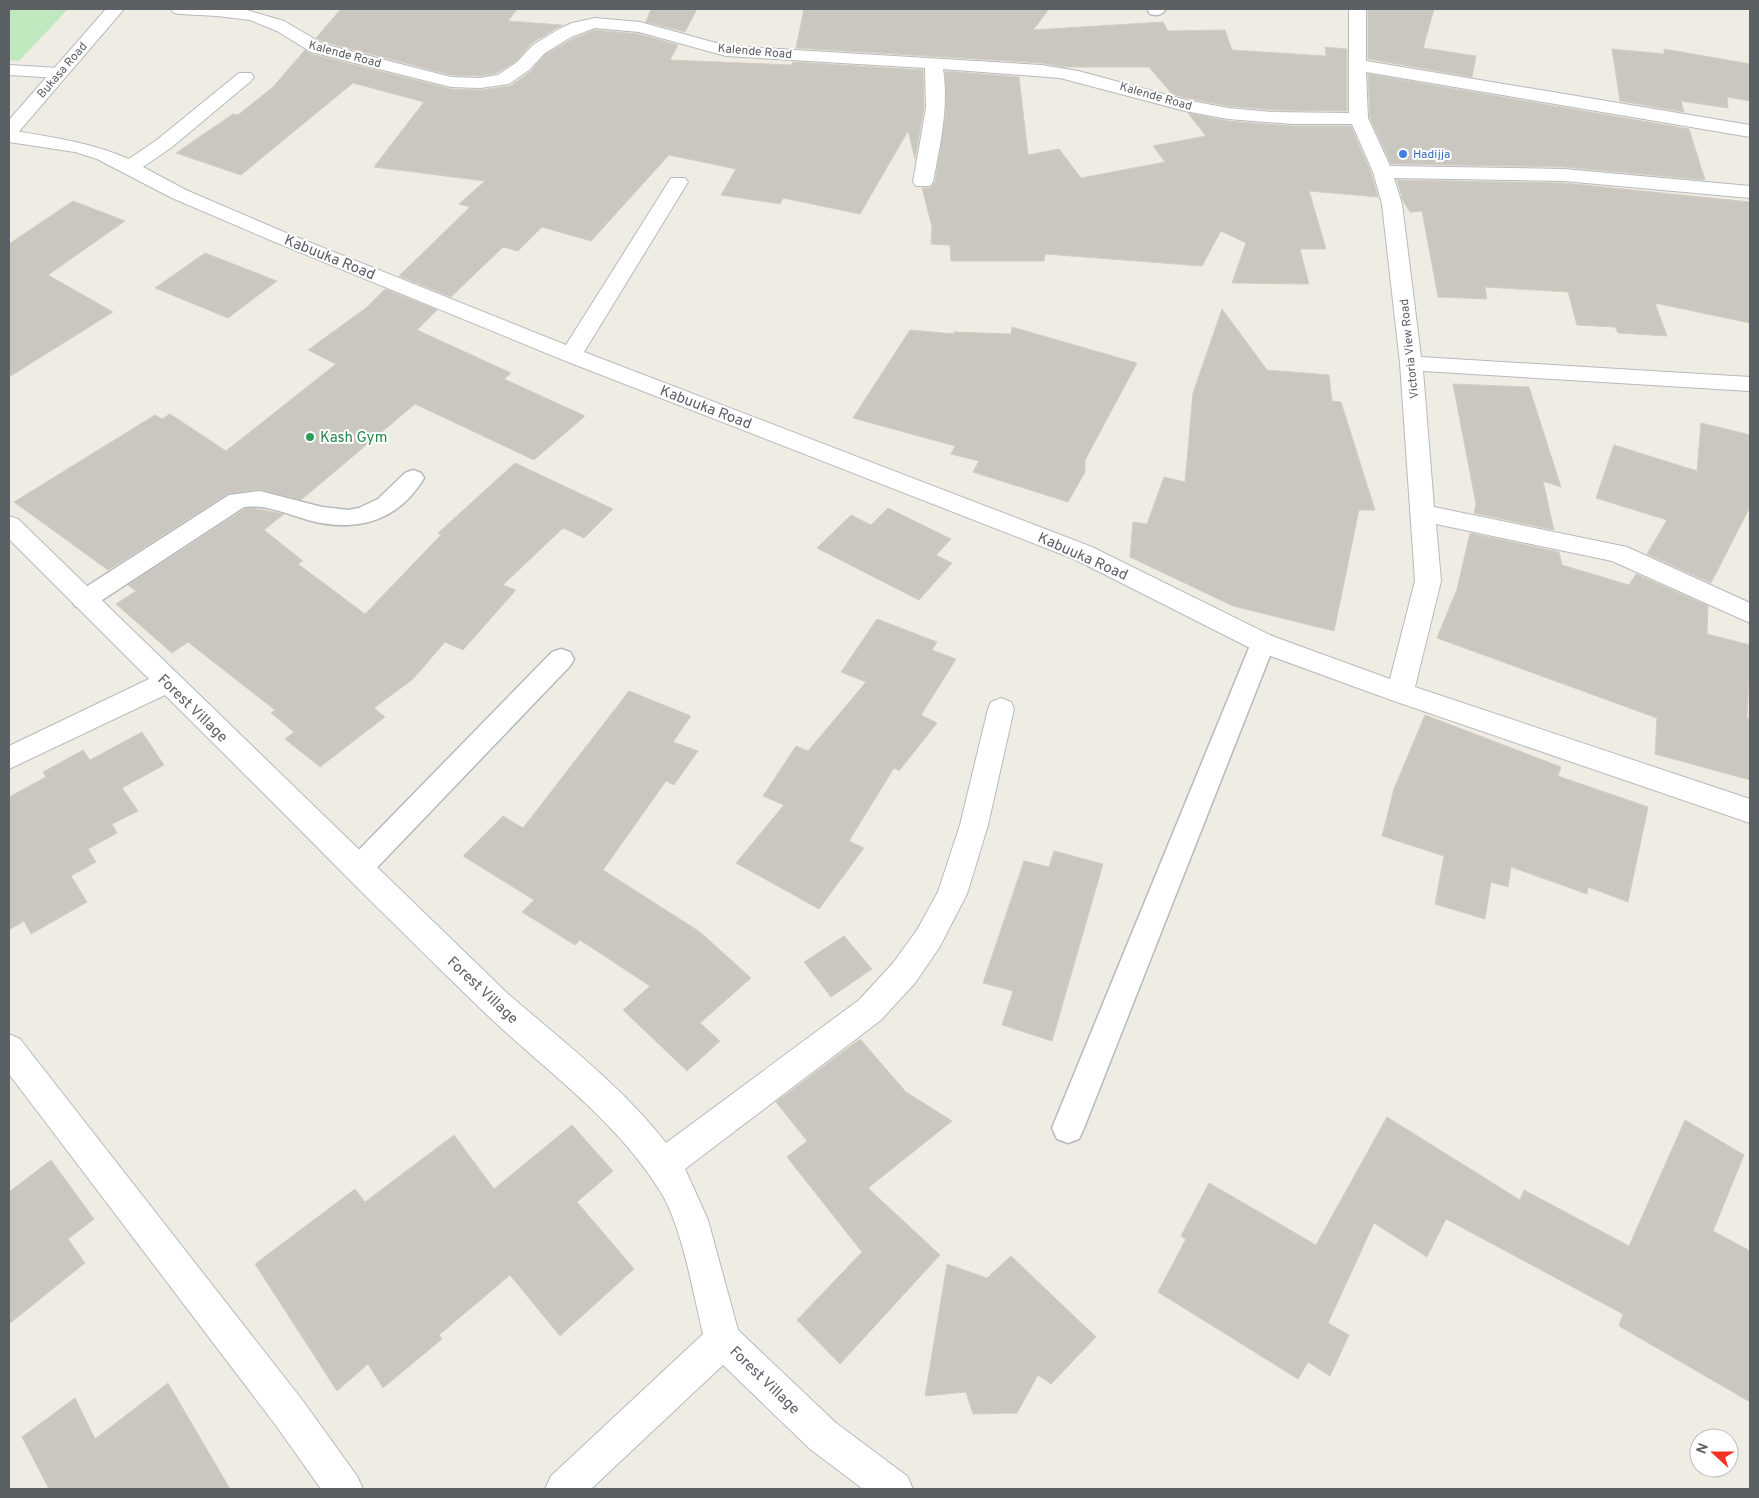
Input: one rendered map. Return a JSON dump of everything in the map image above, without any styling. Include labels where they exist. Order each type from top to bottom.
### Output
[{"type":"street","name":"Bukasa Road","points":[[9,131],[115,9]]},
{"type":"street","name":"Kalende Road","points":[[180,9],[231,11],[261,18],[288,30],[305,44],[317,48],[451,82],[467,84],[503,80],[523,66],[540,49],[565,33],[578,27],[595,23],[640,27],[726,51],[933,62],[1063,73],[1090,78],[1184,105],[1270,118],[1359,118]]},
{"type":"street","name":"Victoria View Road","points":[[1358,9],[1356,43],[1359,118],[1383,172],[1392,204],[1411,363],[1428,581],[1400,692]]},
{"type":"street","points":[[923,182],[934,124],[936,76],[933,62]]},
{"type":"street","points":[[1358,65],[1750,131]]},
{"type":"street","points":[[9,70],[59,73]]},
{"type":"street","points":[[130,167],[165,143],[246,77]]},
{"type":"street","name":"Kabuuka Road","points":[[9,136],[78,147],[130,167],[178,194],[571,355],[1083,553],[1263,643],[1400,692],[1750,811]]},
{"type":"street","points":[[1383,172],[1564,175],[1750,192]]},
{"type":"street","points":[[571,355],[678,182]]},
{"type":"street","points":[[1411,363],[1750,384]]},
{"type":"street","points":[[1423,513],[1618,553],[1750,614]]},
{"type":"street","name":"Forest Village","points":[[9,525],[496,1003],[579,1076],[641,1137],[673,1180],[691,1220],[723,1340],[823,1436],[894,1489]]},
{"type":"street","points":[[9,758],[167,682]]},
{"type":"street","points":[[662,1166],[870,1010],[904,974],[928,939],[952,894],[974,825],[1001,708]]},
{"type":"street","points":[[9,1049],[290,1414],[344,1489]]},
{"type":"street","points":[[564,1489],[723,1340]]},
{"type":"lane","points":[[84,600],[237,501],[250,497],[265,499],[335,520],[367,515],[386,505],[414,478]]},
{"type":"lane","points":[[1068,1128],[1263,643]]},
{"type":"lane","points":[[358,868],[561,659]]},
{"type":"green space","points":[[9,9],[68,9],[19,61],[9,60]]},
{"type":"building","points":[[341,9],[517,9],[508,21],[562,25],[532,43],[516,61],[497,73],[480,76],[451,75],[324,42],[316,38]]},
{"type":"building","points":[[651,9],[697,9],[685,32],[646,22]]},
{"type":"building","points":[[804,9],[1049,9],[1033,30],[1163,22],[1168,31],[1225,30],[1232,50],[1326,56],[1325,47],[1347,49],[1347,111],[1272,110],[1228,106],[1186,98],[1172,94],[1149,67],[1064,67],[1041,63],[796,48]]},
{"type":"building","points":[[1368,9],[1434,9],[1423,48],[1476,56],[1472,77],[1368,59]]},
{"type":"building","points":[[595,30],[639,34],[678,45],[670,60],[792,65],[793,62],[923,70],[924,108],[915,159],[908,131],[860,214],[783,198],[780,204],[721,195],[736,169],[669,155],[591,241],[542,227],[518,251],[503,247],[451,297],[399,276],[470,207],[459,204],[485,181],[374,167],[424,102],[353,83],[241,175],[176,153],[233,114],[238,115],[273,87],[305,50],[311,54],[451,89],[480,90],[510,86],[530,72],[546,54],[572,39]]},
{"type":"building","points":[[1612,49],[1664,54],[1664,49],[1750,64],[1750,101],[1727,97],[1728,108],[1681,101],[1684,112],[1620,101]]},
{"type":"building","points":[[945,71],[1019,77],[1028,155],[1059,149],[1081,178],[1165,162],[1153,146],[1206,136],[1188,113],[1228,121],[1293,126],[1351,126],[1371,173],[1378,197],[1309,191],[1326,249],[1300,249],[1309,284],[1232,283],[1246,243],[1221,231],[1202,266],[1045,254],[1044,261],[951,261],[950,245],[931,244],[932,227],[922,188],[930,188],[935,182],[946,112]]},
{"type":"building","points":[[1368,74],[1689,129],[1705,180],[1564,167],[1391,164],[1370,118]]},
{"type":"building","points":[[1397,180],[1564,183],[1750,202],[1750,323],[1655,303],[1667,336],[1618,333],[1615,327],[1577,325],[1568,292],[1485,287],[1487,299],[1438,297],[1422,211],[1410,212],[1403,201]]},
{"type":"building","points":[[73,201],[125,221],[48,275],[113,312],[9,377],[9,244]]},
{"type":"building","points":[[205,253],[277,281],[228,318],[155,288]]},
{"type":"building","points":[[385,289],[437,310],[417,330],[511,373],[504,379],[585,416],[534,460],[415,404],[301,500],[260,489],[229,493],[108,570],[14,502],[155,415],[162,419],[170,414],[226,451],[336,364],[308,350],[366,308]]},
{"type":"building","points":[[1222,309],[1267,370],[1329,375],[1332,401],[1341,402],[1375,510],[1359,510],[1334,631],[1233,606],[1130,557],[1133,522],[1147,524],[1164,477],[1185,482],[1193,393]]},
{"type":"building","points":[[1012,327],[1137,363],[1085,460],[1085,472],[1068,502],[973,472],[979,461],[951,454],[955,446],[853,418],[910,330],[954,334],[954,332],[1011,334]]},
{"type":"building","points":[[1453,384],[1529,387],[1561,487],[1543,481],[1554,530],[1474,513],[1476,504]]},
{"type":"building","points":[[1701,423],[1750,435],[1750,507],[1711,583],[1647,554],[1667,520],[1596,498],[1614,445],[1697,471]]},
{"type":"building","points":[[515,463],[613,509],[584,538],[563,528],[503,585],[516,590],[463,650],[445,642],[413,679],[374,708],[385,717],[320,767],[285,739],[294,732],[271,713],[275,710],[188,642],[172,653],[116,604],[136,591],[128,585],[245,509],[252,508],[284,514],[264,530],[303,561],[298,564],[365,614],[441,535],[438,533]]},
{"type":"building","points":[[888,508],[951,539],[936,555],[952,563],[919,600],[817,548],[851,515],[871,525]]},
{"type":"building","points":[[1470,533],[1559,552],[1562,565],[1629,585],[1636,574],[1708,606],[1707,634],[1750,645],[1747,718],[1750,719],[1750,780],[1655,754],[1657,718],[1437,638],[1457,589]]},
{"type":"building","points":[[877,619],[937,642],[932,650],[956,659],[921,715],[937,723],[899,771],[894,768],[849,841],[864,848],[819,909],[736,863],[784,805],[763,796],[796,746],[808,751],[866,682],[841,672]]},
{"type":"building","points":[[629,691],[691,716],[673,742],[698,751],[674,785],[666,781],[603,870],[700,932],[751,978],[700,1023],[720,1041],[687,1071],[623,1010],[650,986],[580,940],[575,945],[522,912],[534,900],[463,856],[503,816],[523,828]]},
{"type":"building","points":[[1425,715],[1561,767],[1558,776],[1648,807],[1628,902],[1588,887],[1587,894],[1511,867],[1508,887],[1491,882],[1485,919],[1435,904],[1444,856],[1382,836],[1394,789]]},
{"type":"building","points":[[142,732],[164,765],[122,788],[138,811],[112,824],[117,833],[88,849],[96,862],[71,876],[87,902],[31,934],[24,921],[9,930],[9,797],[46,777],[43,772],[83,750],[90,760]]},
{"type":"building","points":[[1054,851],[1103,864],[1052,1041],[1002,1025],[1013,991],[983,983],[1024,861],[1049,867]]},
{"type":"building","points":[[844,936],[872,969],[831,997],[804,962]]},
{"type":"building","points":[[860,1039],[906,1092],[952,1121],[868,1188],[940,1255],[840,1364],[797,1320],[862,1252],[787,1157],[807,1141],[776,1102]]},
{"type":"building","points":[[1387,1117],[1520,1200],[1524,1190],[1629,1246],[1685,1120],[1744,1155],[1713,1231],[1750,1251],[1750,1402],[1619,1326],[1623,1314],[1446,1219],[1427,1257],[1374,1223],[1328,1323],[1349,1335],[1330,1376],[1308,1362],[1298,1379],[1158,1292],[1186,1239],[1181,1236],[1209,1183],[1316,1245]]},
{"type":"building","points":[[572,1125],[613,1171],[577,1202],[634,1269],[560,1336],[510,1275],[439,1335],[442,1339],[383,1388],[368,1364],[337,1391],[255,1264],[355,1189],[365,1202],[454,1135],[494,1189]]},
{"type":"building","points":[[51,1160],[94,1219],[68,1239],[85,1263],[9,1324],[9,1192]]},
{"type":"building","points":[[1011,1256],[1096,1337],[1051,1384],[1038,1375],[1017,1413],[973,1414],[966,1392],[925,1396],[947,1264],[987,1278]]},
{"type":"building","points":[[168,1383],[230,1489],[49,1489],[22,1437],[75,1398],[95,1439]]},
{"type":"place","name":"Hadijja","points":[[1403,154]]},
{"type":"place","name":"Kash Gym","points":[[310,437]]}]
